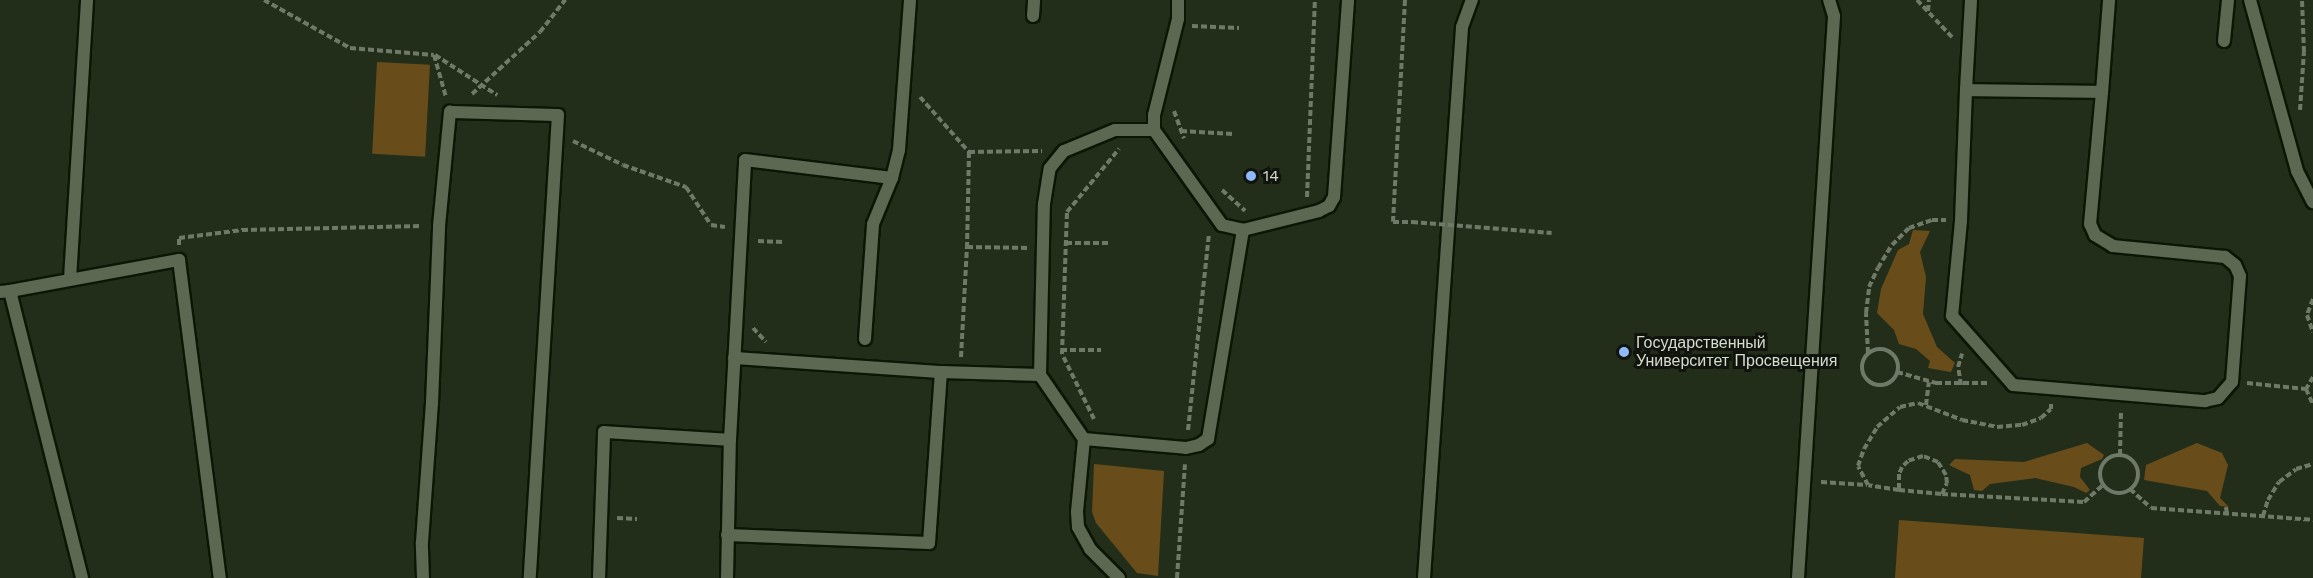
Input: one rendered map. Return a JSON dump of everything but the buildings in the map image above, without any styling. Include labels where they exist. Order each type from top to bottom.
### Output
[{"type":"lane","points":[[70,279],[87,0]]},
{"type":"lane","points":[[865,339],[873,224],[892,178],[899,150],[910,0]]},
{"type":"lane","points":[[1033,16],[1034,0]]},
{"type":"lane","points":[[1178,0],[1178,19],[1154,115],[1154,130],[1222,225],[1243,230],[1319,211],[1329,206],[1334,198],[1348,0]]},
{"type":"lane","points":[[1424,578],[1462,27],[1472,0]]},
{"type":"lane","points":[[1798,578],[1834,16],[1829,0]]},
{"type":"lane","points":[[1971,0],[1961,221],[1952,316],[2013,385],[2205,401],[2218,398],[2232,382],[2240,276],[2235,265],[2225,257],[2113,246],[2095,235],[2090,224],[2109,0]]},
{"type":"lane","points":[[2224,41],[2228,0]]},
{"type":"lane","points":[[2250,0],[2297,171],[2313,202]]},
{"type":"lane","points":[[1966,90],[2102,92]]},
{"type":"lane","points":[[423,578],[422,542],[432,403],[439,226],[450,112],[558,116],[530,578]]},
{"type":"lane","points":[[1119,578],[1090,549],[1078,527],[1077,512],[1084,439],[1040,369],[1044,204],[1050,168],[1064,151],[1114,130],[1154,130]]},
{"type":"lane","points":[[727,578],[730,440],[746,160],[892,178]]},
{"type":"lane","points":[[1084,439],[1186,448],[1199,445],[1208,439],[1243,230]]},
{"type":"lane","points":[[82,578],[5,291],[179,260],[220,578]]},
{"type":"lane","points":[[734,358],[941,372],[1040,369]]},
{"type":"lane","points":[[727,535],[929,543],[941,372]]},
{"type":"lane","points":[[599,578],[604,432],[730,440]]},
{"type":"path","points":[[264,0],[350,48],[434,55],[500,97]]},
{"type":"path","points":[[434,55],[450,112],[540,33],[565,0]]},
{"type":"path","points":[[1304,202],[1309,194],[1316,0]]},
{"type":"path","points":[[1405,0],[1393,222],[1552,233]]},
{"type":"path","points":[[1917,0],[1959,44],[1968,47]]},
{"type":"path","points":[[1928,11],[1929,0]]},
{"type":"path","points":[[2299,115],[2304,52],[2302,0]]},
{"type":"path","points":[[1189,33],[1191,17]]},
{"type":"path","points":[[1190,26],[1239,28]]},
{"type":"path","points":[[903,78],[969,152],[961,361],[950,360]]},
{"type":"path","points":[[1173,104],[1181,131],[1190,146]]},
{"type":"path","points":[[1181,131],[1233,134]]},
{"type":"path","points":[[557,133],[623,165],[686,187],[711,225],[740,234],[784,242]]},
{"type":"path","points":[[1101,427],[1095,420],[1062,349],[1067,212],[1122,145]]},
{"type":"path","points":[[969,152],[1064,151]]},
{"type":"path","points":[[1217,185],[1233,203],[1245,211],[1255,213]]},
{"type":"path","points":[[1868,353],[1878,349],[1889,352],[1896,360],[1897,372],[1885,384],[1868,380],[1862,369],[1868,353],[1866,335],[1869,287],[1892,245],[1909,228],[1918,224],[1932,220],[1961,221]]},
{"type":"path","points":[[179,260],[179,238],[242,230],[439,226]]},
{"type":"path","points":[[1177,578],[1186,448],[1210,227]]},
{"type":"path","points":[[1066,243],[1109,243]]},
{"type":"path","points":[[967,247],[1044,249]]},
{"type":"path","points":[[2313,299],[2307,315],[2313,332]]},
{"type":"path","points":[[751,325],[764,341],[771,345]]},
{"type":"path","points":[[1961,385],[1958,367],[1962,354],[1973,340]]},
{"type":"path","points":[[1040,369],[1062,349],[1101,350]]},
{"type":"path","points":[[1897,372],[1929,382],[1961,385],[1998,383],[2007,379]]},
{"type":"path","points":[[2313,377],[2306,389],[2307,396],[2313,405]]},
{"type":"path","points":[[1926,405],[1929,382]]},
{"type":"path","points":[[2232,382],[2306,389]]},
{"type":"path","points":[[1868,485],[1858,466],[1867,443],[1877,427],[1900,407],[1918,403],[1980,425],[1996,427],[2022,425],[2048,413],[2051,409],[2052,389]]},
{"type":"path","points":[[2120,455],[2122,394]]},
{"type":"path","points":[[2120,455],[2132,460],[2136,466],[2138,479],[2130,489],[2118,493],[2103,485],[2100,473],[2105,459],[2120,455]]},
{"type":"path","points":[[1899,490],[1899,474],[1902,466],[1908,461],[1923,456],[1938,462],[1944,468],[1947,483],[1942,494]]},
{"type":"path","points":[[2264,516],[2268,500],[2279,482],[2296,469],[2313,464]]},
{"type":"path","points":[[1804,482],[1868,485],[1942,494],[2084,502],[2103,485]]},
{"type":"path","points":[[2130,489],[2151,508],[2313,520]]},
{"type":"path","points":[[2226,507],[2227,514]]},
{"type":"shaded area","points":[[377,62],[430,65],[425,157],[372,154]]},
{"type":"shaded area","points":[[1913,230],[1930,231],[1920,252],[1926,277],[1923,314],[1937,347],[1955,363],[1951,372],[1928,368],[1930,361],[1916,349],[1899,344],[1894,330],[1877,313],[1881,289],[1898,250],[1909,244]]},
{"type":"shaded area","points":[[2087,443],[2104,455],[2102,459],[2081,468],[2080,477],[2090,490],[2086,493],[2074,487],[2035,478],[1990,484],[1982,491],[1974,490],[1970,475],[1949,465],[1955,459],[2024,462]]},
{"type":"shaded area","points":[[2197,443],[2222,453],[2228,465],[2220,498],[2229,507],[2220,506],[2207,491],[2144,480],[2146,465]]},
{"type":"shaded area","points":[[1094,464],[1164,471],[1158,576],[1137,573],[1096,523],[1092,512]]},
{"type":"shaded area","points":[[1899,520],[2144,538],[2141,578],[1895,578]]},
{"type":"place","name":"14","points":[[1251,176]]},
{"type":"place","name":"Государственный Университет Просвещения","points":[[1624,352]]}]
